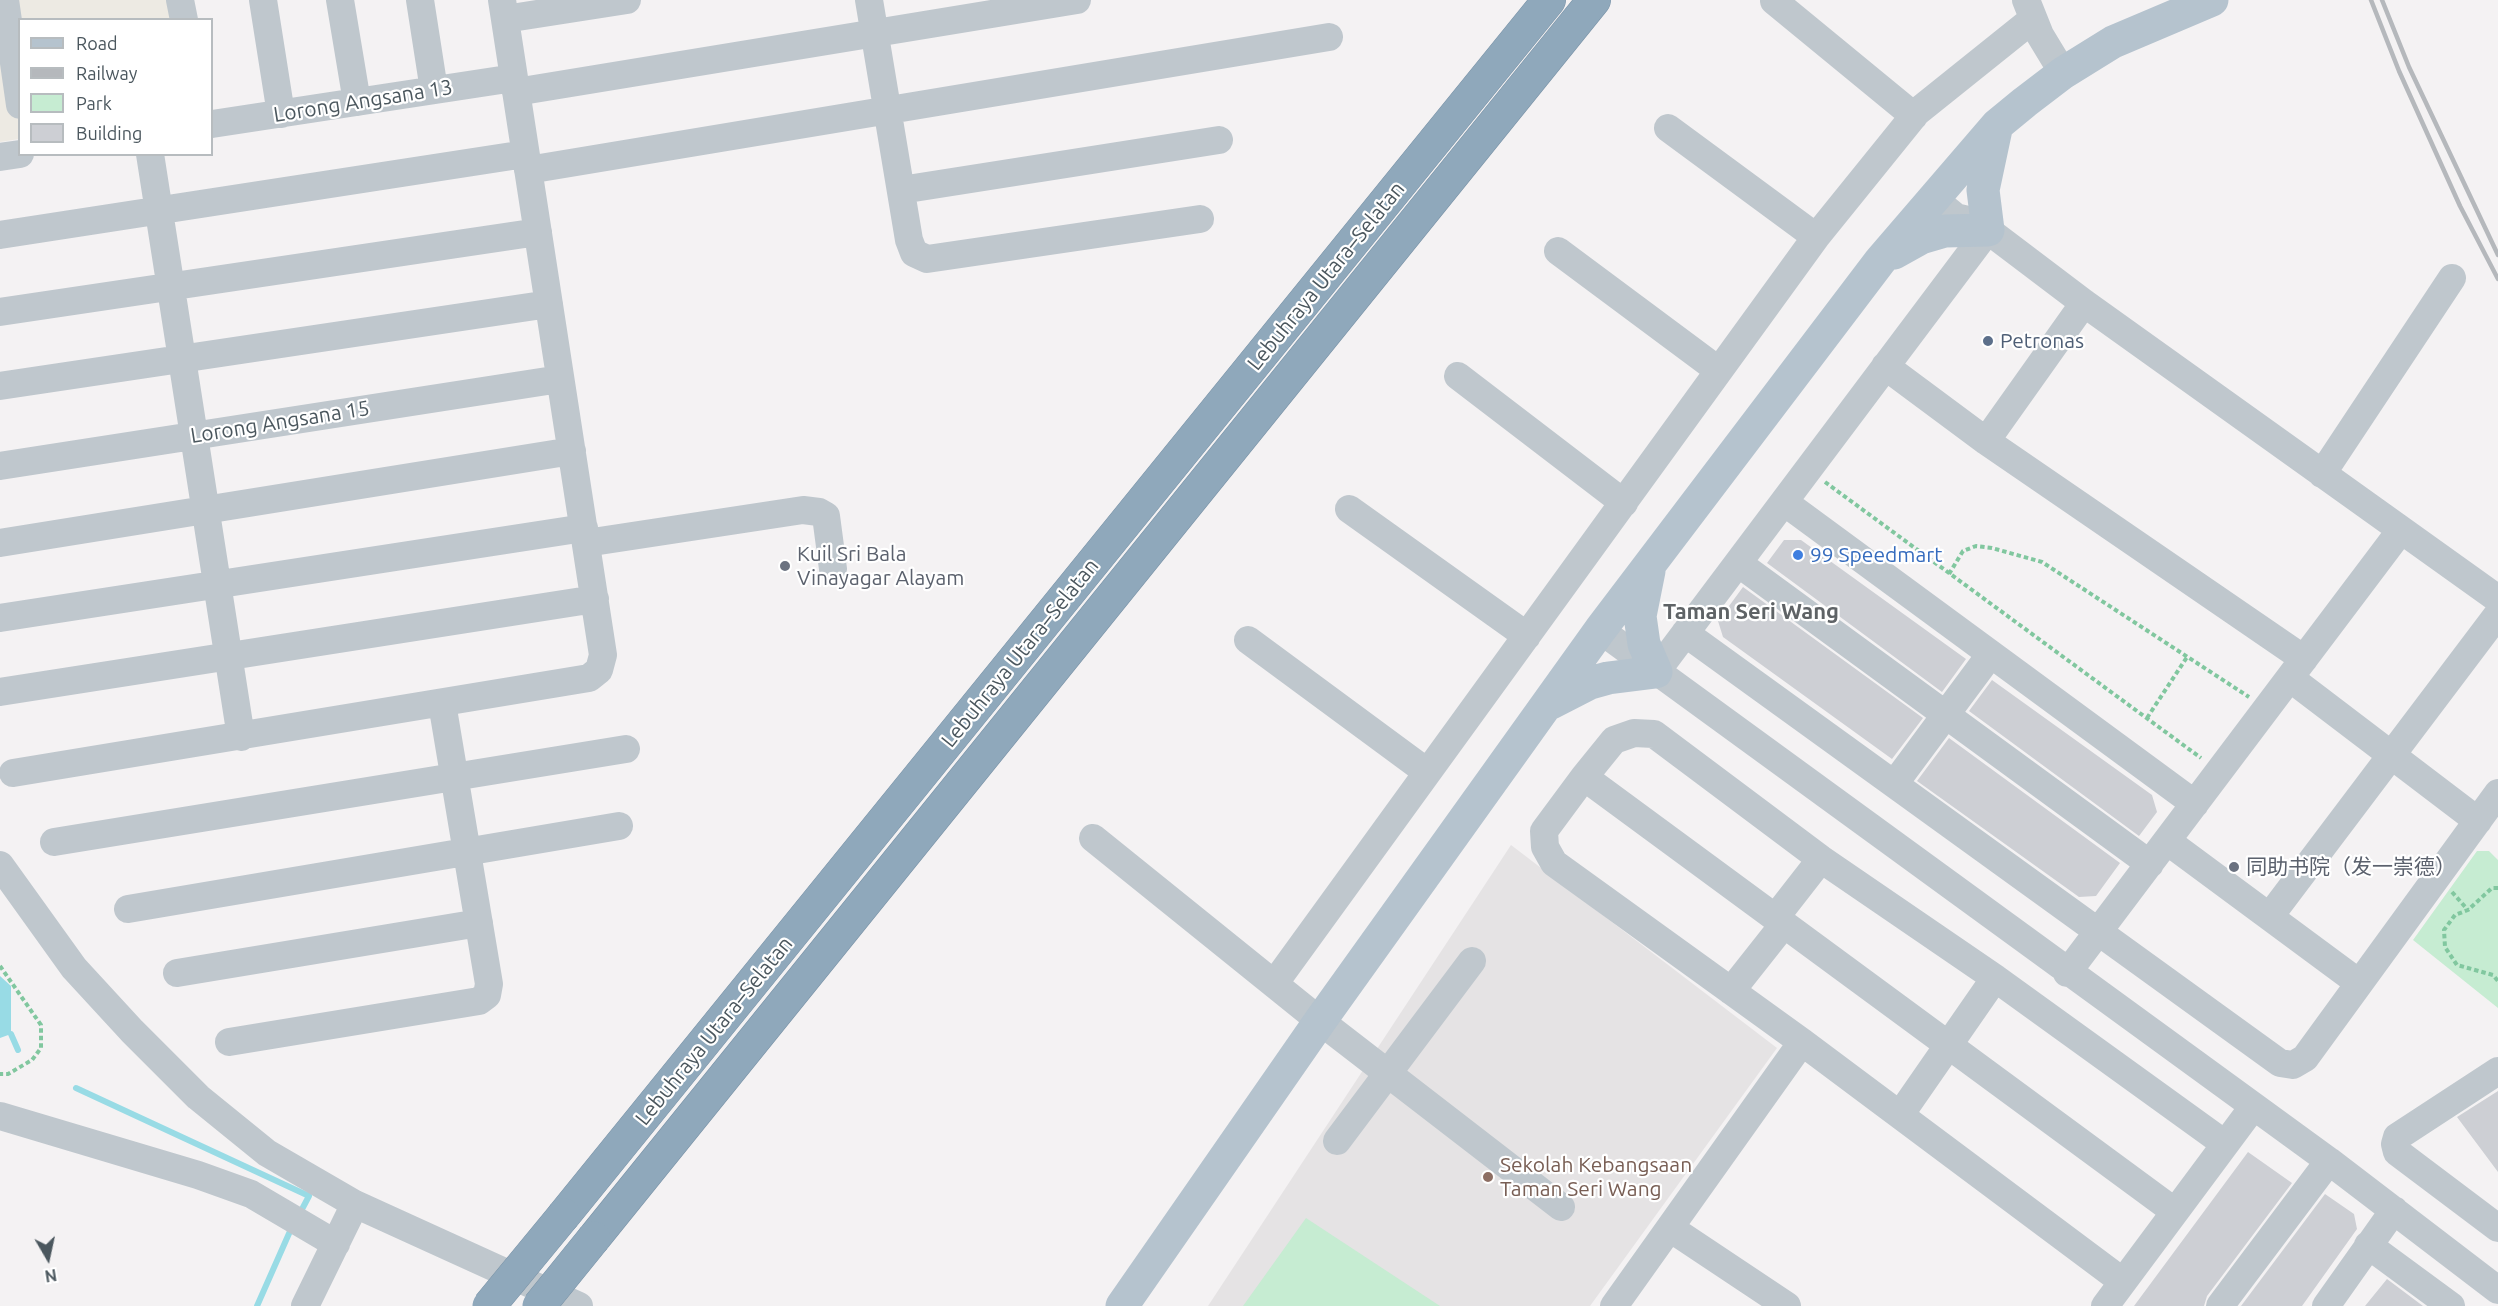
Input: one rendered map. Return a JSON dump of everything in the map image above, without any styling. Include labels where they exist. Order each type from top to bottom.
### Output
[{"type":"highway","name":"Lebuhraya Utara–Selatan","points":[[489,1306],[1550,0]]},
{"type":"highway","name":"Lebuhraya Utara–Selatan","points":[[539,1306],[1594,0]]},
{"type":"main road","points":[[1122,1306],[1320,1021],[1550,704],[1600,630],[1880,261],[1997,125],[2063,73],[2114,42],[2212,0]]},
{"type":"main road","points":[[1880,261],[1921,238],[1945,231],[1982,226],[1983,190],[1997,125]]},
{"type":"main road","points":[[1550,704],[1599,680],[1656,672],[1644,644],[1640,616],[1650,564]]},
{"type":"street","points":[[5,0],[18,91]]},
{"type":"street","points":[[180,0],[184,18]]},
{"type":"street","points":[[263,0],[281,114]]},
{"type":"street","points":[[340,0],[357,102]]},
{"type":"street","points":[[420,0],[434,90]]},
{"type":"street","points":[[14,773],[589,678],[600,670],[603,655],[595,599],[503,10],[627,0]]},
{"type":"street","points":[[869,0],[909,240],[914,253],[927,259],[1200,219]]},
{"type":"street","name":"Lorong Angsana 13","points":[[213,124],[434,90],[515,85],[1077,0]]},
{"type":"street","points":[[1774,2],[1914,116]]},
{"type":"street","points":[[1274,984],[1816,237],[1914,116],[2029,9],[2063,73]]},
{"type":"street","points":[[0,235],[158,209],[527,162],[888,112],[1329,37]]},
{"type":"street","points":[[1668,128],[1816,237]]},
{"type":"street","points":[[901,190],[1219,140]]},
{"type":"street","points":[[0,157],[18,154]]},
{"type":"street","points":[[150,156],[241,736]]},
{"type":"street","points":[[1940,193],[1968,205],[1982,226],[2084,303],[2496,596],[2391,756],[2270,916]]},
{"type":"street","points":[[1656,672],[1885,366],[1982,226]]},
{"type":"street","points":[[0,312],[538,232]]},
{"type":"street","points":[[1558,251],[1718,370]]},
{"type":"street","points":[[2322,474],[2452,278]]},
{"type":"street","points":[[1986,441],[2084,303]]},
{"type":"street","points":[[0,386],[549,304]]},
{"type":"street","points":[[1686,633],[2280,1063],[2293,1065],[2305,1058],[2490,810],[2391,756],[2297,669],[1885,366]]},
{"type":"street","points":[[1458,376],[1624,503]]},
{"type":"street","name":"Lorong Angsana 15","points":[[0,466],[560,379]]},
{"type":"street","points":[[0,543],[572,451]]},
{"type":"street","points":[[1784,502],[2195,804]]},
{"type":"street","points":[[1348,509],[1527,636]]},
{"type":"street","points":[[0,618],[217,583],[803,510],[819,512],[826,516],[832,569]]},
{"type":"street","points":[[2067,973],[2401,530]]},
{"type":"street","points":[[1738,563],[1945,716],[2158,853],[2270,916],[2359,983]]},
{"type":"street","points":[[0,692],[595,599]]},
{"type":"street","points":[[1600,630],[2495,1284]]},
{"type":"street","points":[[1248,640],[1427,772]]},
{"type":"street","points":[[1895,783],[1990,655]]},
{"type":"street","points":[[229,1042],[478,1000],[487,994],[489,984],[442,703]]},
{"type":"street","points":[[2122,1281],[1802,1042],[1554,863],[1545,847],[1544,831],[1584,777],[1614,740],[1634,733],[1654,734],[1821,859],[1995,978],[2225,1144]]},
{"type":"street","points":[[54,842],[626,749]]},
{"type":"street","points":[[1584,777],[2174,1211]]},
{"type":"street","points":[[128,909],[619,826]]},
{"type":"street","points":[[1093,838],[1320,1021],[1561,1207]]},
{"type":"street","points":[[1731,991],[1821,859]]},
{"type":"street","points":[[0,865],[74,968],[198,1097],[267,1153],[355,1204],[579,1306]]},
{"type":"street","points":[[177,973],[479,923]]},
{"type":"street","points":[[1336,1141],[1472,961]]},
{"type":"street","points":[[1900,1115],[1947,1044],[1995,978]]},
{"type":"street","points":[[1614,1306],[1802,1042]]},
{"type":"street","points":[[2497,1075],[2397,1137],[2395,1144],[2397,1152],[2498,1228]]},
{"type":"street","points":[[2104,1306],[2253,1107]]},
{"type":"street","points":[[0,1116],[198,1175],[251,1194],[336,1244]]},
{"type":"street","points":[[2220,1306],[2329,1161]]},
{"type":"street","points":[[305,1306],[355,1204]]},
{"type":"street","points":[[2326,1306],[2394,1210]]},
{"type":"street","points":[[1670,1228],[1787,1306]]},
{"type":"street","points":[[2368,1245],[2451,1306]]},
{"type":"path","points":[[1808,469],[2220,771]]},
{"type":"path","points":[[1949,574],[1963,551],[1976,546],[2042,562],[2267,708]]},
{"type":"path","points":[[2147,718],[2187,657]]},
{"type":"path","points":[[2498,888],[2492,888],[2468,909],[2455,915],[2445,930],[2445,947],[2457,965],[2493,975],[2498,981]]},
{"type":"path","points":[[0,966],[41,1025],[41,1048],[32,1060],[8,1074],[0,1074]]},
{"type":"shaded area","points":[[0,0],[186,0],[189,18],[18,18],[18,139],[0,142]]},
{"type":"shaded area","name":"Sekolah Kebangsaan Taman Seri Wang","points":[[1511,845],[1777,1048],[1590,1306],[1208,1306]]},
{"type":"green space","points":[[2477,851],[2489,851],[2498,860],[2498,1008],[2413,940]]},
{"type":"green space","points":[[1306,1218],[1440,1306],[1243,1306]]},
{"type":"water","points":[[0,976],[11,986],[11,1034],[0,1038]]},
{"type":"building","points":[[1784,540],[1801,540],[1966,659],[1942,692],[1767,563]]},
{"type":"building","points":[[1743,587],[1923,718],[1892,759],[1723,637],[1718,621]]},
{"type":"building","points":[[1992,680],[2152,795],[2157,812],[2139,836],[1969,711]]},
{"type":"building","points":[[1949,738],[2120,863],[2096,896],[2079,897],[1917,781]]},
{"type":"building","points":[[2498,1091],[2498,1172],[2457,1117]]},
{"type":"building","points":[[2248,1152],[2292,1183],[2207,1296],[2204,1306],[2134,1306]]},
{"type":"building","points":[[2325,1194],[2354,1214],[2357,1229],[2302,1306],[2241,1306]]},
{"type":"building","points":[[2387,1279],[2423,1306],[2365,1306]]},
{"type":"waterway","points":[[11,1034],[18,1050]]},
{"type":"waterway","points":[[76,1088],[309,1196],[300,1213]]},
{"type":"waterway","points":[[257,1306],[291,1229]]},
{"type":"railway","points":[[2371,0],[2399,71],[2460,206],[2498,279]]},
{"type":"railway","points":[[2382,0],[2409,67],[2498,255]]},
{"type":"place","name":"Petronas","points":[[1988,341]]},
{"type":"place","name":"99 Speedmart","points":[[1798,555]]},
{"type":"place","name":"Kuil Sri Bala Vinayagar Alayam","points":[[785,566]]},
{"type":"place","name":"同助书院（发一崇德）","points":[[2234,867]]},
{"type":"place","name":"Sekolah Kebangsaan Taman Seri Wang","points":[[1488,1177]]},
{"type":"district","name":"Taman Seri Wang","points":[[1751,612]]}]
